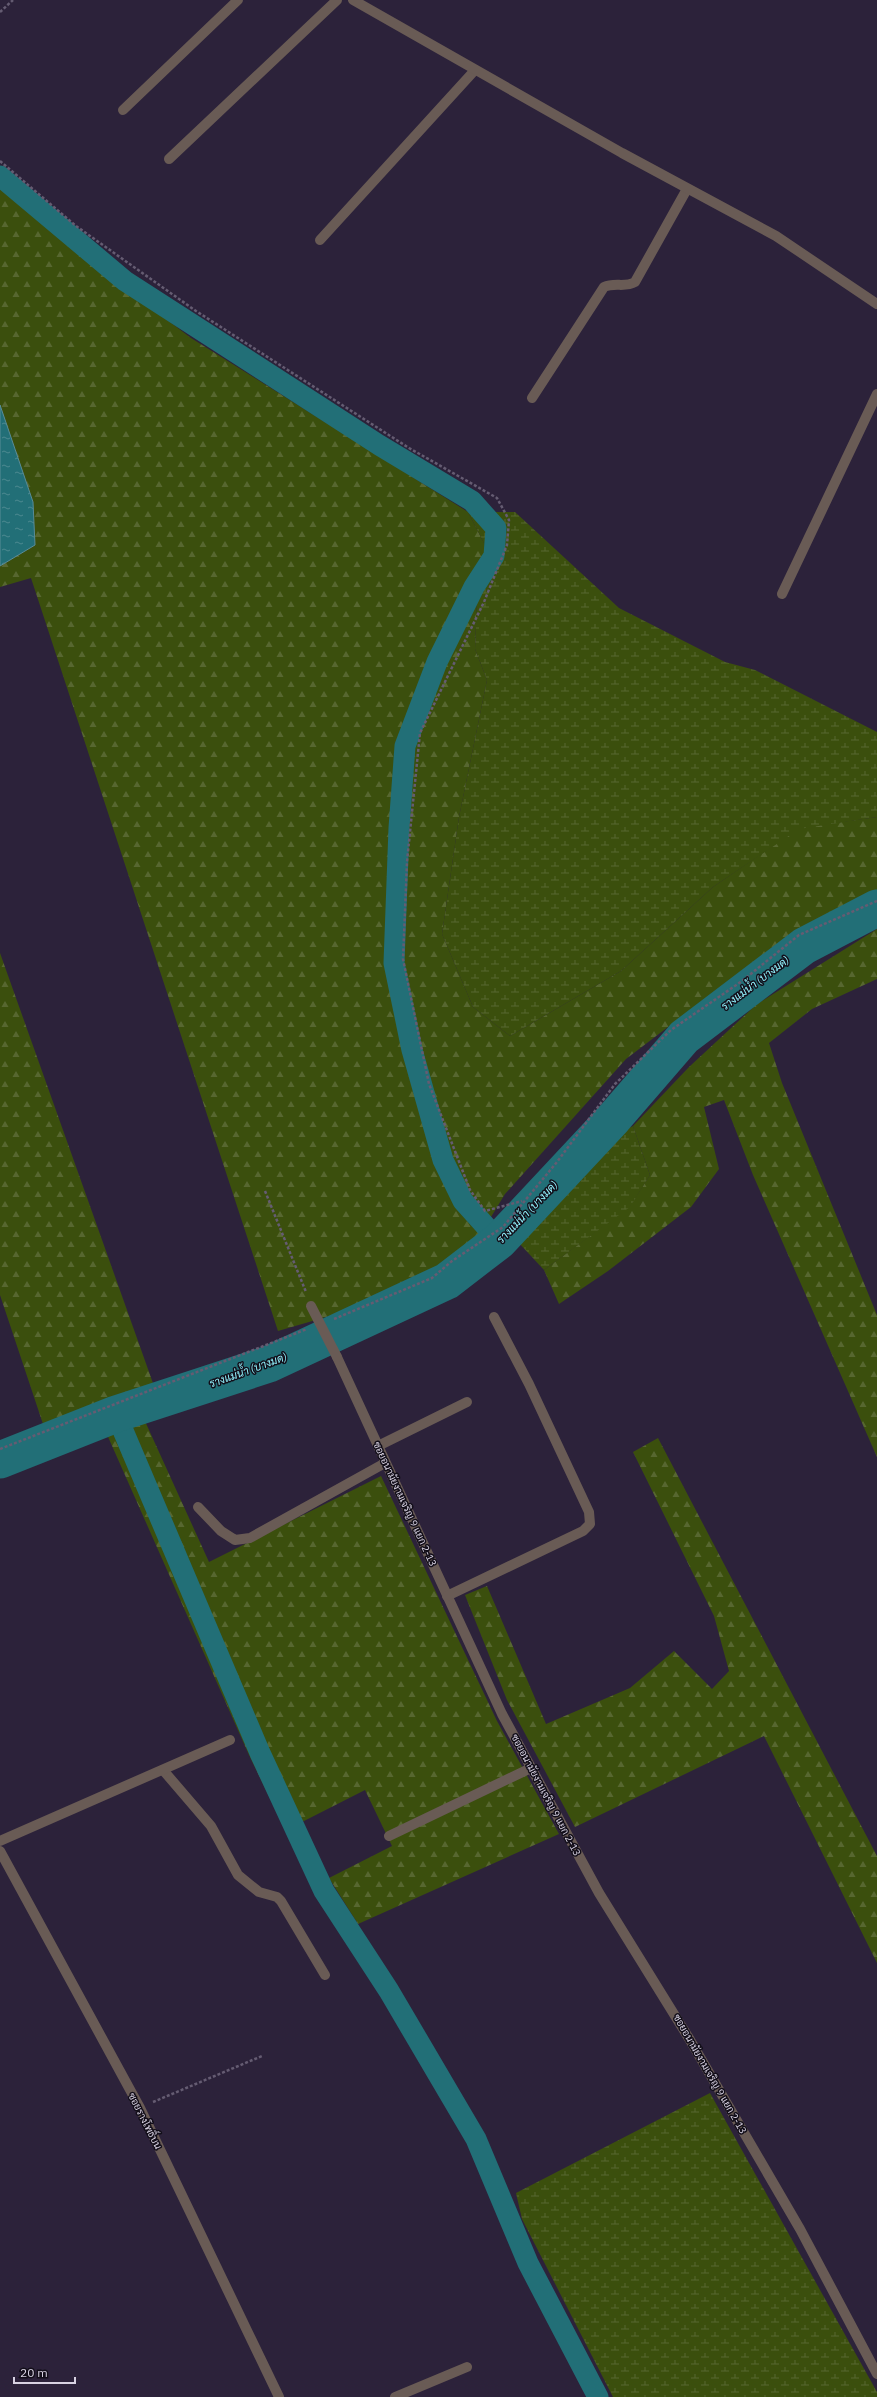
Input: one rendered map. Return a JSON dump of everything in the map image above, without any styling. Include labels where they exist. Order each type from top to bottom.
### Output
[{"type":"street","points":[[123,110],[238,0]]},
{"type":"street","points":[[169,159],[337,0]]},
{"type":"street","points":[[353,0],[475,70],[776,236],[877,304]]},
{"type":"street","points":[[320,240],[475,70]]},
{"type":"street","points":[[532,398],[604,287],[614,284],[629,286],[634,282],[687,188]]},
{"type":"street","points":[[782,594],[877,394]]},
{"type":"street","name":"ซอยอนามัยงามเจริญ 9 แยก 2-13","points":[[311,1306],[337,1357],[502,1714],[599,1893],[694,2047],[800,2229],[877,2374]]},
{"type":"street","points":[[447,1596],[583,1531],[590,1524],[588,1512],[529,1384],[494,1317]]},
{"type":"street","points":[[378,1446],[467,1402]]},
{"type":"street","points":[[198,1507],[221,1532],[235,1540],[250,1538],[385,1463]]},
{"type":"street","points":[[0,1841],[230,1740]]},
{"type":"street","points":[[389,1836],[531,1768]]},
{"type":"street","points":[[163,1770],[211,1826],[238,1875],[259,1892],[277,1898],[281,1901],[325,1975]]},
{"type":"street","name":"ซอยรางโพธิ์บน","points":[[0,1851],[140,2108],[279,2397]]},
{"type":"street","points":[[395,2397],[467,2367]]},
{"type":"path","points":[[0,12],[13,0]]},
{"type":"path","points":[[0,161],[76,226],[196,311],[409,448],[498,498],[509,520],[507,545],[484,602],[420,733],[407,862],[403,959],[429,1084],[470,1190],[485,1211],[522,1201]]},
{"type":"path","points":[[328,1322],[432,1278],[456,1259],[501,1228],[522,1201],[557,1162],[615,1084],[671,1030],[742,981],[799,935],[877,901]]},
{"type":"path","points":[[266,1191],[311,1306]]},
{"type":"path","points":[[0,1449],[309,1329]]},
{"type":"path","points":[[140,2108],[262,2056]]},
{"type":"green space","points":[[0,186],[70,246],[191,338],[468,512],[487,549],[477,598],[475,649],[487,680],[459,817],[442,934],[473,1007],[510,1036],[621,971],[713,887],[799,828],[877,817],[877,896],[794,931],[626,1059],[505,1194],[480,1235],[423,1277],[333,1315],[278,1331],[31,578],[0,587],[0,566],[35,545],[33,502],[0,405]]},
{"type":"green space","points":[[468,512],[515,512],[619,608],[725,662],[755,670],[877,732],[877,817],[799,829],[713,887],[621,971],[510,1036],[473,1007],[442,934],[459,817],[487,680],[475,649],[477,598],[487,549]]},
{"type":"green space","points":[[877,929],[877,979],[812,1009],[769,1043],[782,1083],[877,1315],[877,1457],[753,1175],[724,1100],[704,1107],[719,1169],[691,1207],[608,1271],[559,1304],[544,1270],[630,1206],[650,1175],[633,1126],[689,1067],[757,1004]]},
{"type":"green space","points":[[0,953],[154,1386],[44,1427],[0,1295]]},
{"type":"green space","points":[[633,1126],[650,1175],[630,1207],[544,1270],[518,1242],[563,1187],[610,1137]]},
{"type":"green space","points":[[144,1419],[209,1562],[381,1476],[497,1721],[559,1834],[358,1924],[329,1878],[392,1846],[365,1790],[304,1821],[281,1821],[249,1755],[105,1430]]},
{"type":"green space","points":[[658,1438],[877,1856],[877,1963],[764,1736],[575,1827],[507,1700],[465,1595],[487,1586],[546,1724],[630,1688],[674,1651],[712,1689],[729,1671],[714,1616],[633,1452]]},
{"type":"green space","points":[[710,2093],[877,2392],[877,2397],[613,2397],[522,2219],[516,2193]]},
{"type":"water","points":[[0,405],[33,502],[35,545],[0,566]]},
{"type":"waterway","points":[[0,176],[125,281],[379,445],[472,501],[496,528],[494,556],[474,587],[437,662],[405,746],[399,828],[394,963],[412,1050],[443,1160],[463,1201],[499,1241]]},
{"type":"waterway","name":"รางแม่น้ำ (บางมด)","points":[[0,1460],[116,1414],[269,1364],[447,1281],[499,1241],[614,1118],[684,1037],[804,946],[877,908]]},
{"type":"waterway","points":[[116,1414],[260,1753],[324,1891],[389,1991],[476,2139],[528,2263],[598,2397]]}]
